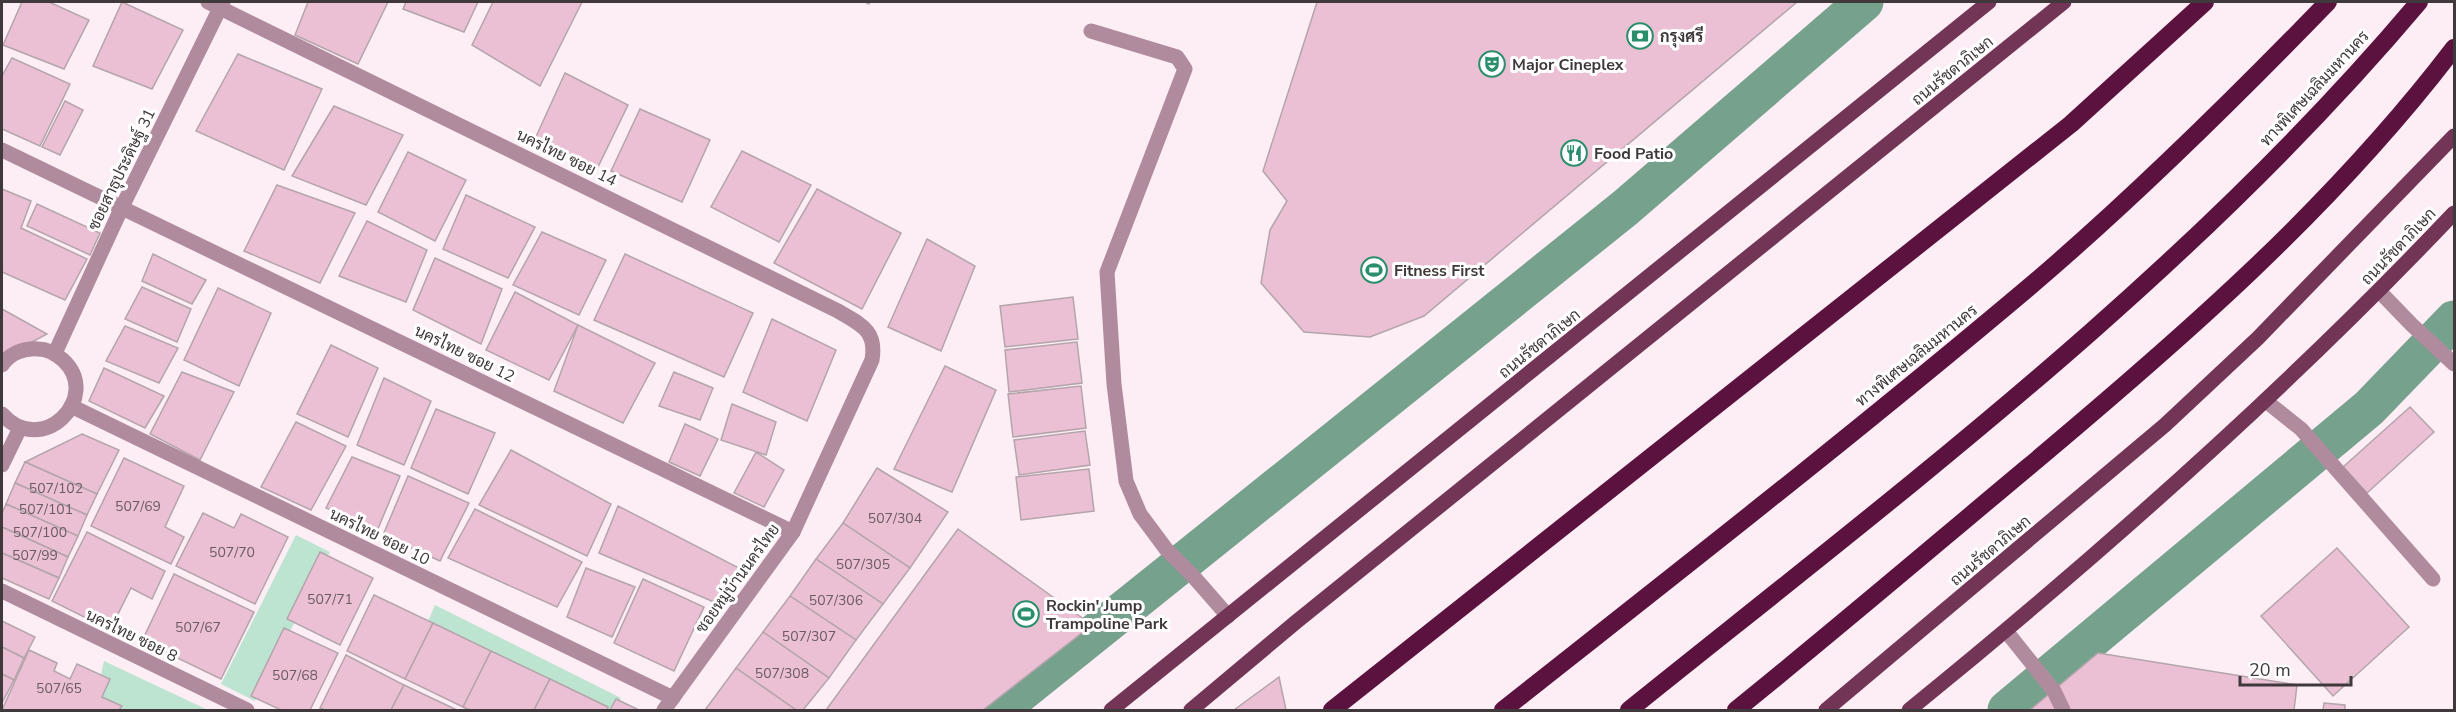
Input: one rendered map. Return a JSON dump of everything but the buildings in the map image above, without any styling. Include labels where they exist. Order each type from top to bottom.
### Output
[{"type":"highway","points":[[1332,711],[2071,124],[2205,2]]},
{"type":"highway","name":"ทางพิเศษเฉลิมมหานคร","points":[[1503,711],[1823,457],[2029,287],[2179,151],[2328,2]]},
{"type":"highway","name":"ทางพิเศษเฉลิมมหานคร","points":[[1629,711],[1879,509],[2056,362],[2198,233],[2294,140],[2419,2]]},
{"type":"highway","points":[[1736,711],[2162,354],[2269,256],[2367,154],[2454,48]]},
{"type":"main road","name":"ถนนรัชดาภิเษก","points":[[1111,711],[1989,2]]},
{"type":"main road","name":"ถนนรัชดาภิเษก","points":[[1191,711],[1296,622],[2064,2]]},
{"type":"main road","name":"ถนนรัชดาภิเษก","points":[[1826,711],[2165,425],[2258,338],[2454,136]]},
{"type":"main road","name":"ถนนรัชดาภิเษก","points":[[1909,711],[2006,631],[2267,402],[2380,291],[2454,213]]},
{"type":"street","name":"ซอยสาธุประดิษฐ์ 31","points":[[55,353],[217,3]]},
{"type":"street","name":"นครไทย ซอย 14","points":[[217,3],[838,311],[864,327],[875,345],[873,360]]},
{"type":"street","points":[[1091,31],[1177,57],[1185,69],[1107,272],[1114,384],[1126,481],[1140,514],[1166,549],[1228,616]]},
{"type":"street","name":"นครไทย ซอย 12","points":[[2,150],[793,532]]},
{"type":"street","points":[[2380,291],[2450,360]]},
{"type":"street","points":[[2,365],[15,353],[28,349],[41,349],[55,353],[73,374],[76,388],[71,406],[58,422],[46,428],[33,430],[20,428],[8,421],[2,414]]},
{"type":"street","name":"ซอยหมู่บ้านนครไทย","points":[[668,704],[793,532],[873,360]]},
{"type":"street","points":[[2267,402],[2304,432],[2433,579]]},
{"type":"street","name":"นครไทย ซอย 10","points":[[71,406],[668,704]]},
{"type":"street","points":[[2,465],[20,428]]},
{"type":"street","name":"นครไทย ซอย 8","points":[[2,591],[247,711]]},
{"type":"street","points":[[2006,631],[2054,691],[2063,711]]},
{"type":"green space","points":[[296,535],[330,552],[255,701],[221,684]]},
{"type":"green space","points":[[435,605],[621,698],[615,710],[599,710],[424,630]]},
{"type":"green space","points":[[104,661],[208,710],[93,710]]},
{"type":"waterway","points":[[999,710],[1625,208],[1864,2]]},
{"type":"waterway","points":[[2007,710],[2369,408],[2454,320]]},
{"type":"place","name":"กรุงศรี","points":[[1640,36]]},
{"type":"place","name":"Major Cineplex","points":[[1492,64]]},
{"type":"place","name":"Food Patio","points":[[1574,153]]},
{"type":"place","name":"Fitness First","points":[[1374,270]]},
{"type":"place","name":"Rockin' Jump Trampoline Park","points":[[1026,614]]}]
